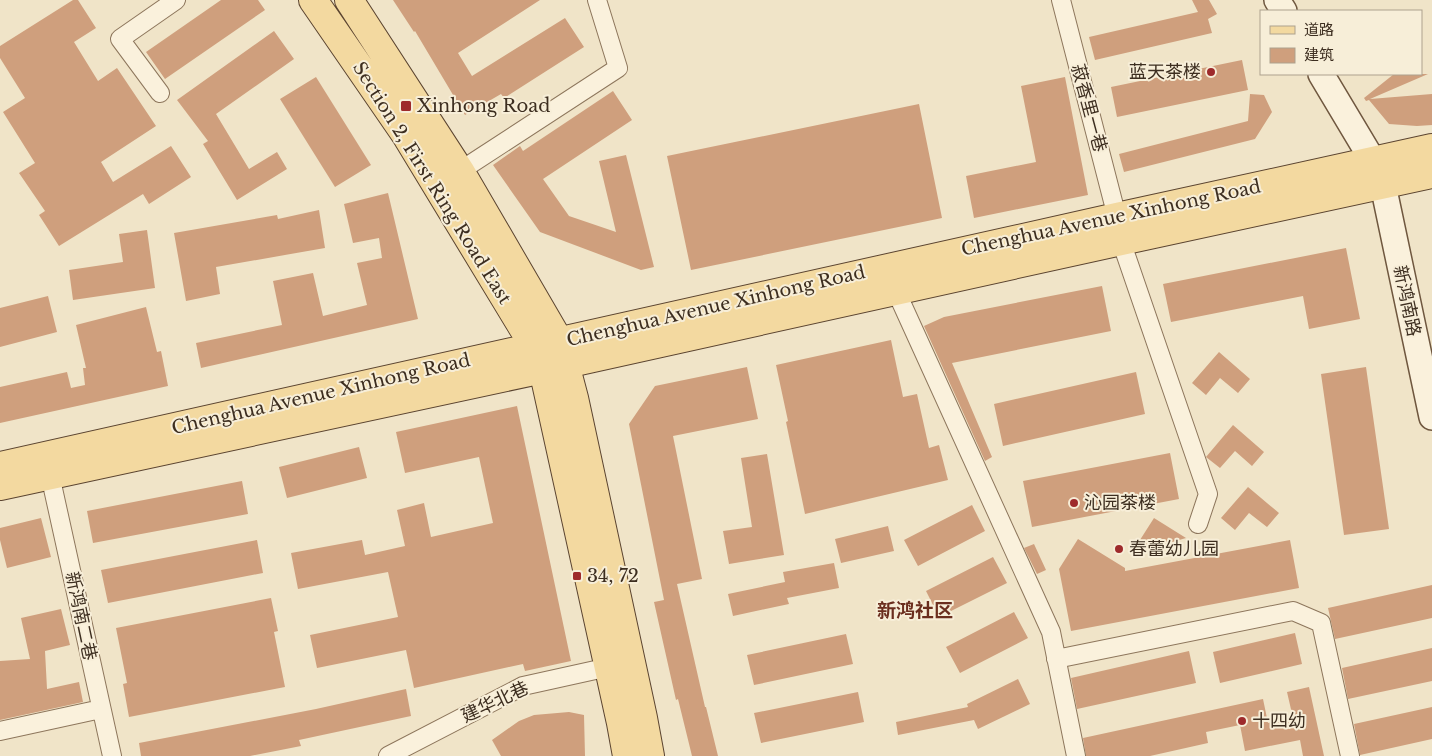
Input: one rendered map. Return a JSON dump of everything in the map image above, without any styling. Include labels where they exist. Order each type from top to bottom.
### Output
[{"type":"main road","name":"Section 2, First Ring Road East","points":[[313,0],[406,135],[550,355]]},
{"type":"main road","name":"Section 2, First Ring Road East","points":[[349,0],[460,171],[550,355]]},
{"type":"main road","name":"Chenghua Avenue Xinhong Road","points":[[0,486],[550,355],[1378,173],[1432,148]]},
{"type":"main road","name":"Chenghua Avenue Xinhong Road","points":[[1378,173],[1432,174]]},
{"type":"main road","name":"Chenghua Avenue Xinhong Road","points":[[0,466],[550,355],[896,291],[1119,229]]},
{"type":"main road","points":[[550,355],[627,756]]},
{"type":"main road","points":[[550,355],[643,718],[650,756]]},
{"type":"street","points":[[160,92],[120,39],[176,0]]},
{"type":"street","points":[[460,171],[618,68],[597,0]]},
{"type":"street","name":"菽香里一巷","points":[[1060,0],[1119,229],[1208,494],[1198,524]]},
{"type":"street","name":"新鸿南路","points":[[1322,75],[1378,173],[1432,418]]},
{"type":"street","points":[[896,291],[1051,632],[1076,756]]},
{"type":"street","name":"新鸿南二巷","points":[[50,475],[112,756]]},
{"type":"street","points":[[1056,659],[1293,610],[1321,623],[1350,756]]},
{"type":"street","name":"建华北巷","points":[[388,756],[523,686],[609,667]]},
{"type":"street","points":[[0,731],[101,710]]},
{"type":"building","points":[[73,0],[78,0],[96,28],[74,42],[98,81],[117,68],[156,126],[101,162],[113,182],[171,146],[191,177],[149,204],[143,194],[59,246],[39,215],[45,211],[19,173],[35,163],[3,112],[25,98],[0,58],[0,46]]},
{"type":"building","points":[[221,0],[258,0],[265,10],[165,79],[146,52]]},
{"type":"building","points":[[393,0],[540,0],[458,53],[472,76],[565,18],[584,47],[504,98],[501,94],[465,115],[415,31]]},
{"type":"building","points":[[1192,0],[1209,0],[1217,14],[1208,19],[1212,33],[1095,60],[1089,37],[1198,12]]},
{"type":"building","points":[[274,31],[294,59],[216,114],[249,169],[277,152],[287,169],[237,200],[203,144],[208,141],[177,100]]},
{"type":"building","points":[[1242,60],[1248,90],[1117,117],[1111,87]]},
{"type":"building","points":[[1428,74],[1370,99],[1432,94],[1432,125],[1389,124],[1369,100],[1366,101],[1364,98],[1393,75]]},
{"type":"building","points":[[316,77],[371,165],[335,187],[280,99]]},
{"type":"building","points":[[1065,77],[1088,195],[974,218],[966,176],[1036,162],[1021,86]]},
{"type":"building","points":[[613,91],[632,120],[543,179],[569,216],[616,232],[599,161],[626,155],[654,267],[641,270],[540,232],[493,165],[520,146],[523,151]]},
{"type":"building","points":[[1250,94],[1264,95],[1272,112],[1255,139],[1124,172],[1119,154],[1248,121]]},
{"type":"building","points":[[919,104],[942,218],[691,270],[667,156]]},
{"type":"building","points":[[388,193],[418,319],[201,368],[196,343],[282,325],[273,281],[313,273],[323,316],[367,305],[357,263],[382,258],[379,238],[353,243],[344,204]]},
{"type":"building","points":[[319,210],[325,248],[216,267],[220,294],[186,301],[174,233],[277,215],[278,219]]},
{"type":"building","points":[[147,230],[155,288],[73,300],[69,270],[123,262],[119,234]]},
{"type":"building","points":[[1346,248],[1360,319],[1309,329],[1303,296],[1171,322],[1163,284]]},
{"type":"building","points":[[1102,286],[1111,331],[952,363],[992,457],[985,461],[924,326],[944,317]]},
{"type":"building","points":[[48,296],[57,332],[0,347],[0,308]]},
{"type":"building","points":[[146,307],[157,352],[161,351],[168,386],[0,423],[0,387],[67,372],[71,388],[85,385],[83,368],[86,368],[76,325]]},
{"type":"building","points":[[891,340],[903,397],[917,394],[929,448],[939,445],[948,480],[805,514],[776,365]]},
{"type":"building","points":[[1219,352],[1250,379],[1238,393],[1220,378],[1206,395],[1192,383]]},
{"type":"building","points":[[747,367],[758,419],[673,436],[702,579],[677,584],[718,756],[692,756],[678,699],[676,700],[654,602],[664,600],[629,424],[655,386]]},
{"type":"building","points":[[1366,367],[1389,529],[1344,535],[1321,374]]},
{"type":"building","points":[[1136,372],[1145,414],[1003,446],[994,404]]},
{"type":"building","points":[[517,406],[571,661],[525,671],[523,664],[414,688],[406,650],[317,668],[310,635],[398,617],[388,572],[298,589],[291,553],[362,540],[365,555],[405,546],[397,510],[424,503],[431,537],[493,523],[479,457],[405,473],[396,432]]},
{"type":"building","points":[[1233,425],[1264,452],[1252,466],[1235,451],[1220,468],[1206,457]]},
{"type":"building","points":[[359,447],[367,478],[287,498],[279,467]]},
{"type":"building","points":[[1170,453],[1179,499],[1032,527],[1023,481]]},
{"type":"building","points":[[767,454],[784,555],[729,564],[723,531],[752,527],[741,458]]},
{"type":"building","points":[[242,481],[248,514],[93,543],[87,511]]},
{"type":"building","points":[[1248,487],[1279,513],[1267,527],[1249,513],[1235,530],[1221,518]]},
{"type":"building","points":[[972,505],[985,531],[918,566],[904,540]]},
{"type":"building","points":[[41,518],[51,557],[7,568],[0,540],[0,528]]},
{"type":"building","points":[[1154,518],[1186,538],[1131,554]]},
{"type":"building","points":[[888,526],[894,551],[841,563],[835,539]]},
{"type":"building","points":[[1078,539],[1125,568],[1125,571],[1290,540],[1299,588],[1071,631],[1059,569]]},
{"type":"building","points":[[257,540],[263,573],[108,603],[101,570]]},
{"type":"building","points":[[1034,544],[1046,570],[1037,574],[1024,548]]},
{"type":"building","points":[[993,557],[1007,583],[939,617],[926,591]]},
{"type":"building","points":[[834,563],[839,588],[787,598],[789,604],[733,616],[728,594],[785,582],[783,572]]},
{"type":"building","points":[[1432,585],[1432,618],[1335,639],[1328,608]]},
{"type":"building","points":[[271,598],[278,631],[274,632],[285,687],[129,717],[123,684],[127,683],[116,628]]},
{"type":"building","points":[[61,609],[70,645],[45,651],[47,689],[79,682],[83,702],[0,720],[0,661],[30,659],[21,618]]},
{"type":"building","points":[[1014,612],[1028,638],[960,673],[946,647]]},
{"type":"building","points":[[1295,633],[1302,664],[1220,683],[1213,652]]},
{"type":"building","points":[[846,634],[853,664],[754,685],[747,655]]},
{"type":"building","points":[[1432,648],[1432,681],[1348,699],[1342,668]]},
{"type":"building","points":[[1189,651],[1196,683],[1077,709],[1071,678]]},
{"type":"building","points":[[1018,679],[1030,704],[978,729],[974,720],[898,735],[896,722],[968,707],[967,704]]},
{"type":"building","points":[[1309,687],[1324,756],[1303,756],[1300,740],[1245,751],[1240,725],[1206,732],[1208,743],[1150,756],[1086,756],[1083,738],[1263,699],[1268,723],[1293,718],[1287,692]]},
{"type":"building","points":[[406,689],[411,716],[299,740],[301,746],[250,756],[141,756],[139,743],[316,709]]},
{"type":"building","points":[[858,692],[864,722],[761,743],[754,713]]},
{"type":"building","points":[[1432,707],[1432,739],[1360,755],[1354,724]]},
{"type":"building","points":[[569,712],[584,715],[585,756],[501,756],[492,740],[519,721],[534,715]]},
{"type":"place","name":"蓝天茶楼","points":[[1211,72]]},
{"type":"place","name":"Xinhong Road","points":[[406,106]]},
{"type":"place","name":"沁园茶楼","points":[[1074,503]]},
{"type":"place","name":"春蕾幼儿园","points":[[1119,549]]},
{"type":"place","name":"34, 72","points":[[577,576]]},
{"type":"place","name":"十四幼","points":[[1242,721]]},
{"type":"district","name":"新鸿社区","points":[[915,610]]}]
